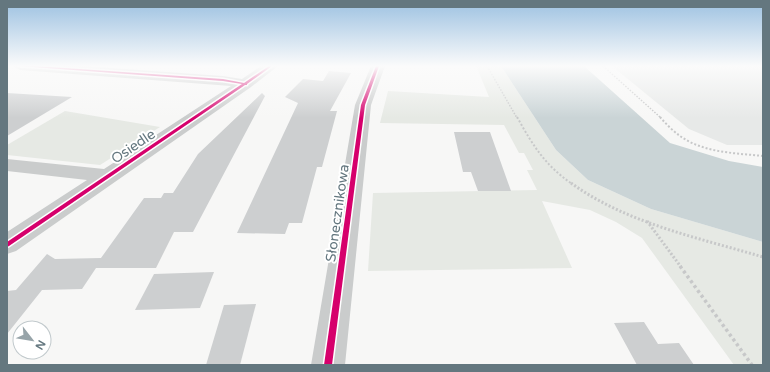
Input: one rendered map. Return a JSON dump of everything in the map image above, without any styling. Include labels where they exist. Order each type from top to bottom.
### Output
[{"type":"street","name":"Słonecznikowa","points":[[328,365],[363,105],[371,83]]},
{"type":"street","name":"Osiedle","points":[[7,245],[246,84]]},
{"type":"street","points":[[7,165],[110,176]]},
{"type":"path","points":[[497,83],[544,162],[585,193],[647,220],[763,257]]},
{"type":"path","points":[[622,83],[680,136],[695,145],[717,151],[763,156]]},
{"type":"path","points":[[647,220],[752,365]]},
{"type":"shaded area","points":[[483,83],[512,83],[556,150],[588,180],[651,209],[763,242],[763,365],[734,365],[642,238],[616,222],[590,210],[542,201],[572,268],[368,271],[373,193],[537,190],[527,170],[533,170],[524,153],[519,153],[504,125],[380,123],[388,91],[489,97]]},
{"type":"shaded area","points":[[512,83],[603,83],[670,143],[729,161],[763,167],[763,242],[651,209],[588,180],[556,150]]},
{"type":"shaded area","points":[[633,83],[763,83],[763,145],[727,145],[689,129]]},
{"type":"shaded area","points":[[65,111],[160,127],[100,165],[7,155],[7,145]]},
{"type":"building","points":[[299,83],[345,83],[330,111],[337,111],[322,167],[317,167],[302,223],[289,223],[285,234],[237,233],[298,103],[285,97]]},
{"type":"building","points":[[7,93],[72,97],[7,136]]},
{"type":"building","points":[[262,93],[265,96],[193,232],[174,232],[156,268],[96,268],[82,289],[42,290],[18,320],[12,320],[12,328],[7,334],[7,291],[16,290],[47,254],[55,259],[101,258],[144,198],[161,198],[164,193],[173,193],[198,154]]},
{"type":"building","points":[[454,132],[490,132],[511,191],[478,191],[471,172],[463,172]]},
{"type":"building","points":[[214,272],[200,308],[135,310],[154,274]]},
{"type":"building","points":[[256,304],[240,365],[206,365],[224,305]]},
{"type":"building","points":[[644,322],[658,344],[679,343],[694,365],[637,365],[614,323]]},
{"type":"cycle path","points":[[7,245],[245,83]]},
{"type":"cycle path","points":[[328,365],[363,105],[371,83]]}]
